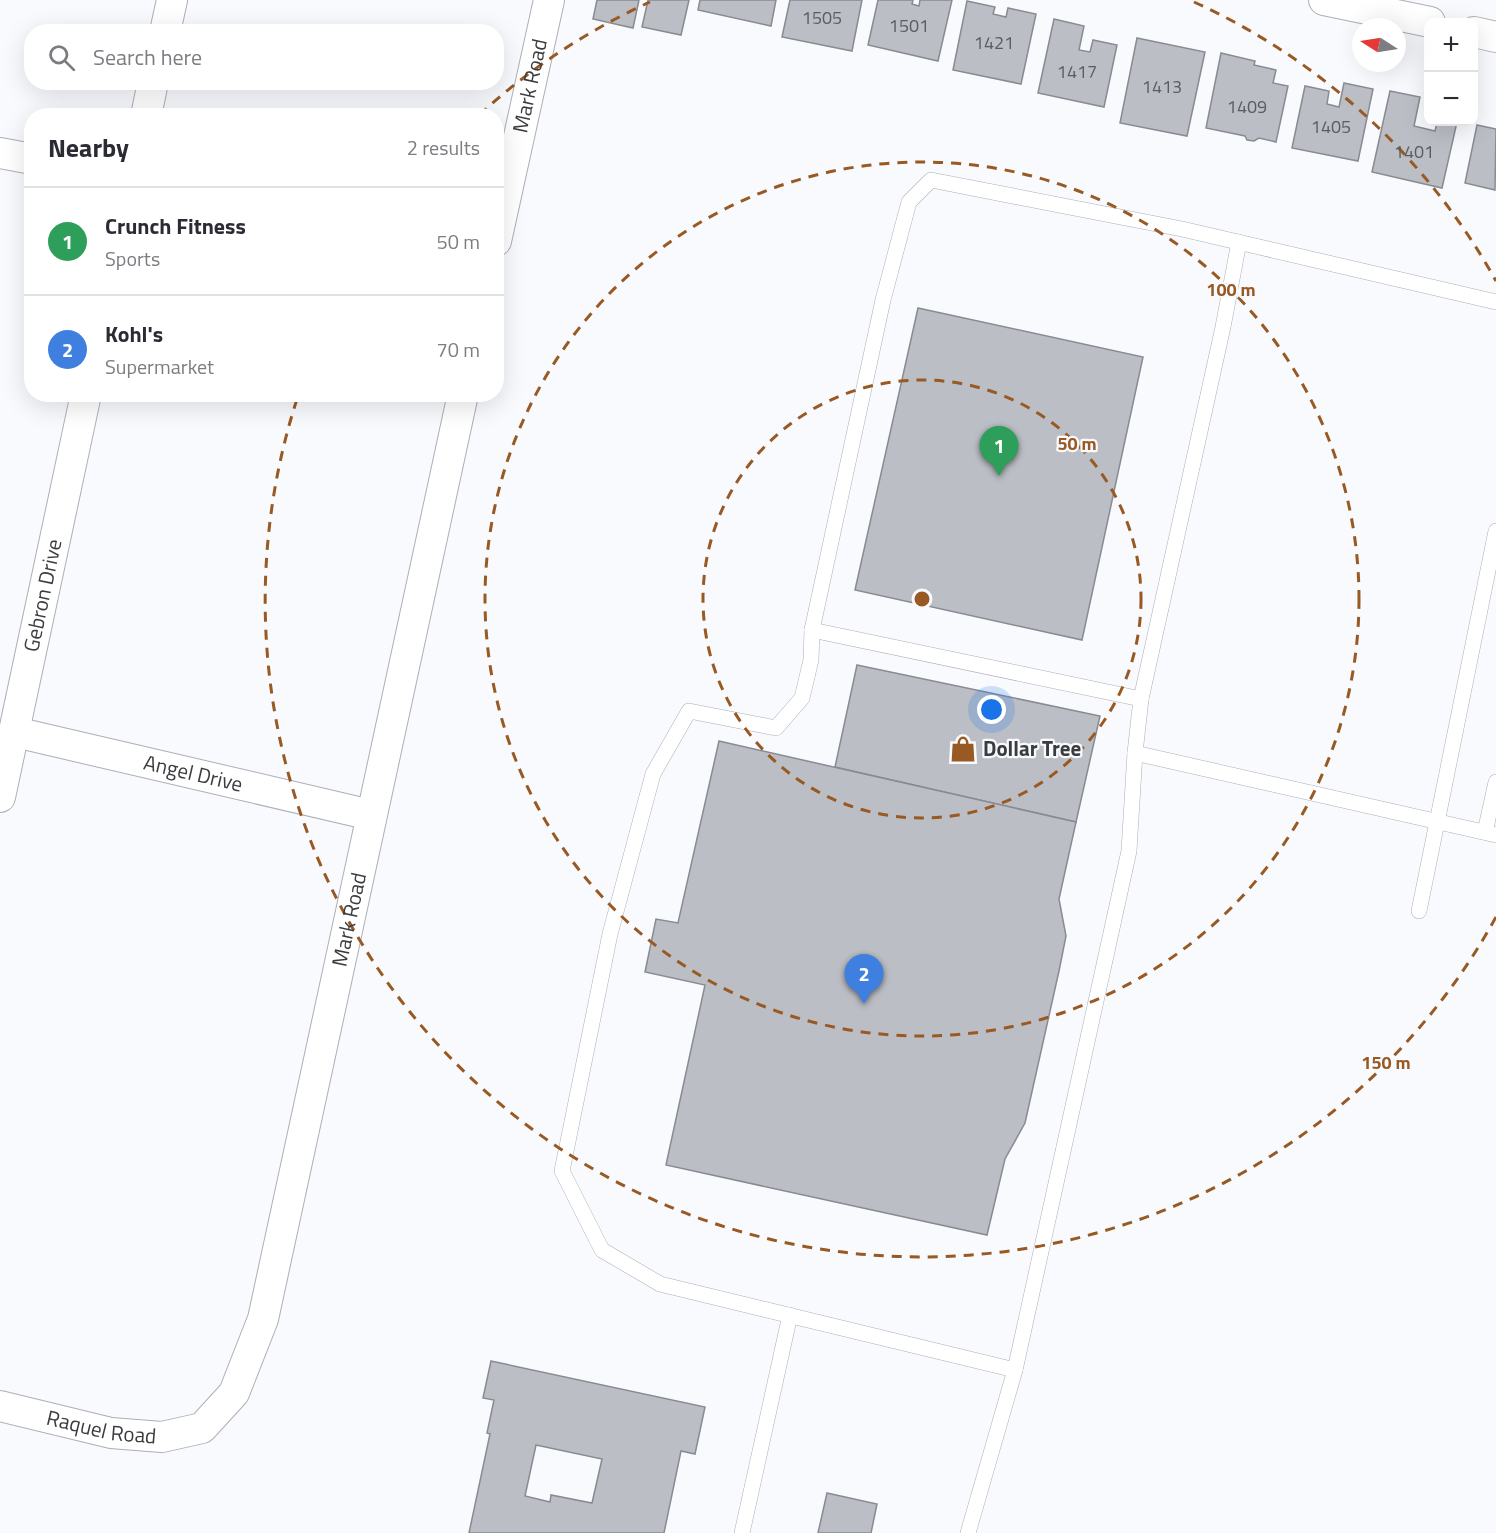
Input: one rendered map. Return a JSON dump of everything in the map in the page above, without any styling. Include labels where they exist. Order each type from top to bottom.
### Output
[{"type":"street","points":[[167,24],[172,0]]},
{"type":"street","name":"Mark Road","points":[[504,205],[549,0]]},
{"type":"street","points":[[1327,0],[1424,21]]},
{"type":"street","points":[[1478,33],[1496,37]]},
{"type":"street","points":[[148,108],[151,90]]},
{"type":"street","points":[[0,153],[24,158]]},
{"type":"street","name":"Gebron Drive","points":[[0,797],[84,402]]},
{"type":"street","name":"Mark Road","points":[[202,1428],[234,1393],[263,1319],[461,402]]},
{"type":"street","name":"Angel Drive","points":[[15,732],[371,815]]},
{"type":"street","name":"Raquel Road","points":[[0,1406],[111,1433],[162,1437],[202,1428]]},
{"type":"lane","points":[[1015,1370],[660,1284],[602,1250],[562,1171],[610,934],[653,774],[689,711],[776,728],[802,698],[811,660],[812,630],[880,311],[909,202],[931,180],[1182,229],[1496,302]]},
{"type":"lane","points":[[968,1533],[1015,1370],[1129,852],[1141,699],[1223,327],[1239,242]]},
{"type":"lane","points":[[1419,911],[1496,531]]},
{"type":"lane","points":[[812,630],[1141,699]]},
{"type":"lane","points":[[1135,753],[1490,834],[1496,782]]},
{"type":"lane","points":[[742,1533],[790,1315]]},
{"type":"building","points":[[597,0],[639,0],[633,28],[593,19]]},
{"type":"building","points":[[648,0],[689,0],[681,35],[642,27]]},
{"type":"building","points":[[700,0],[776,0],[771,26],[698,10]]},
{"type":"building","points":[[790,0],[862,0],[852,51],[782,37]]},
{"type":"building","points":[[878,0],[913,0],[912,4],[919,6],[920,0],[952,0],[938,61],[868,45]]},
{"type":"building","points":[[967,1],[995,7],[993,14],[1006,17],[1008,8],[1036,14],[1021,84],[953,70]]},
{"type":"building","points":[[1054,19],[1084,26],[1079,50],[1090,52],[1093,40],[1117,45],[1104,107],[1038,93]]},
{"type":"building","points":[[1137,38],[1205,52],[1187,136],[1120,123]]},
{"type":"building","points":[[1221,53],[1255,61],[1254,65],[1276,70],[1273,83],[1288,86],[1276,142],[1259,138],[1254,141],[1247,140],[1245,136],[1206,128]]},
{"type":"building","points":[[1344,83],[1373,89],[1358,161],[1292,148],[1305,86],[1329,91],[1327,104],[1339,107]]},
{"type":"building","points":[[1390,91],[1420,97],[1414,126],[1435,131],[1436,126],[1456,126],[1442,188],[1372,172]]},
{"type":"building","points":[[1477,126],[1496,129],[1495,190],[1465,183]]},
{"type":"building","points":[[918,308],[1143,357],[1082,640],[855,590]]},
{"type":"building","points":[[857,665],[1100,716],[1076,822],[835,767]]},
{"type":"building","points":[[719,741],[1076,822],[1059,899],[1066,936],[1059,971],[1025,1123],[1005,1159],[987,1235],[666,1165],[705,985],[645,972],[656,919],[678,923]]},
{"type":"building","points":[[491,1361],[705,1407],[695,1454],[681,1451],[664,1533],[469,1533],[490,1434],[487,1433],[494,1400],[483,1398]],"holes":[[[536,1445],[602,1459],[592,1503],[551,1495],[550,1502],[525,1496]]]},
{"type":"building","points":[[827,1493],[877,1504],[871,1533],[818,1533]]},
{"type":"place","name":"Crunch Fitness","points":[[999,476]]},
{"type":"place","name":"Dollar Tree","points":[[963,749]]},
{"type":"place","name":"Kohl's","points":[[864,1004]]}]
